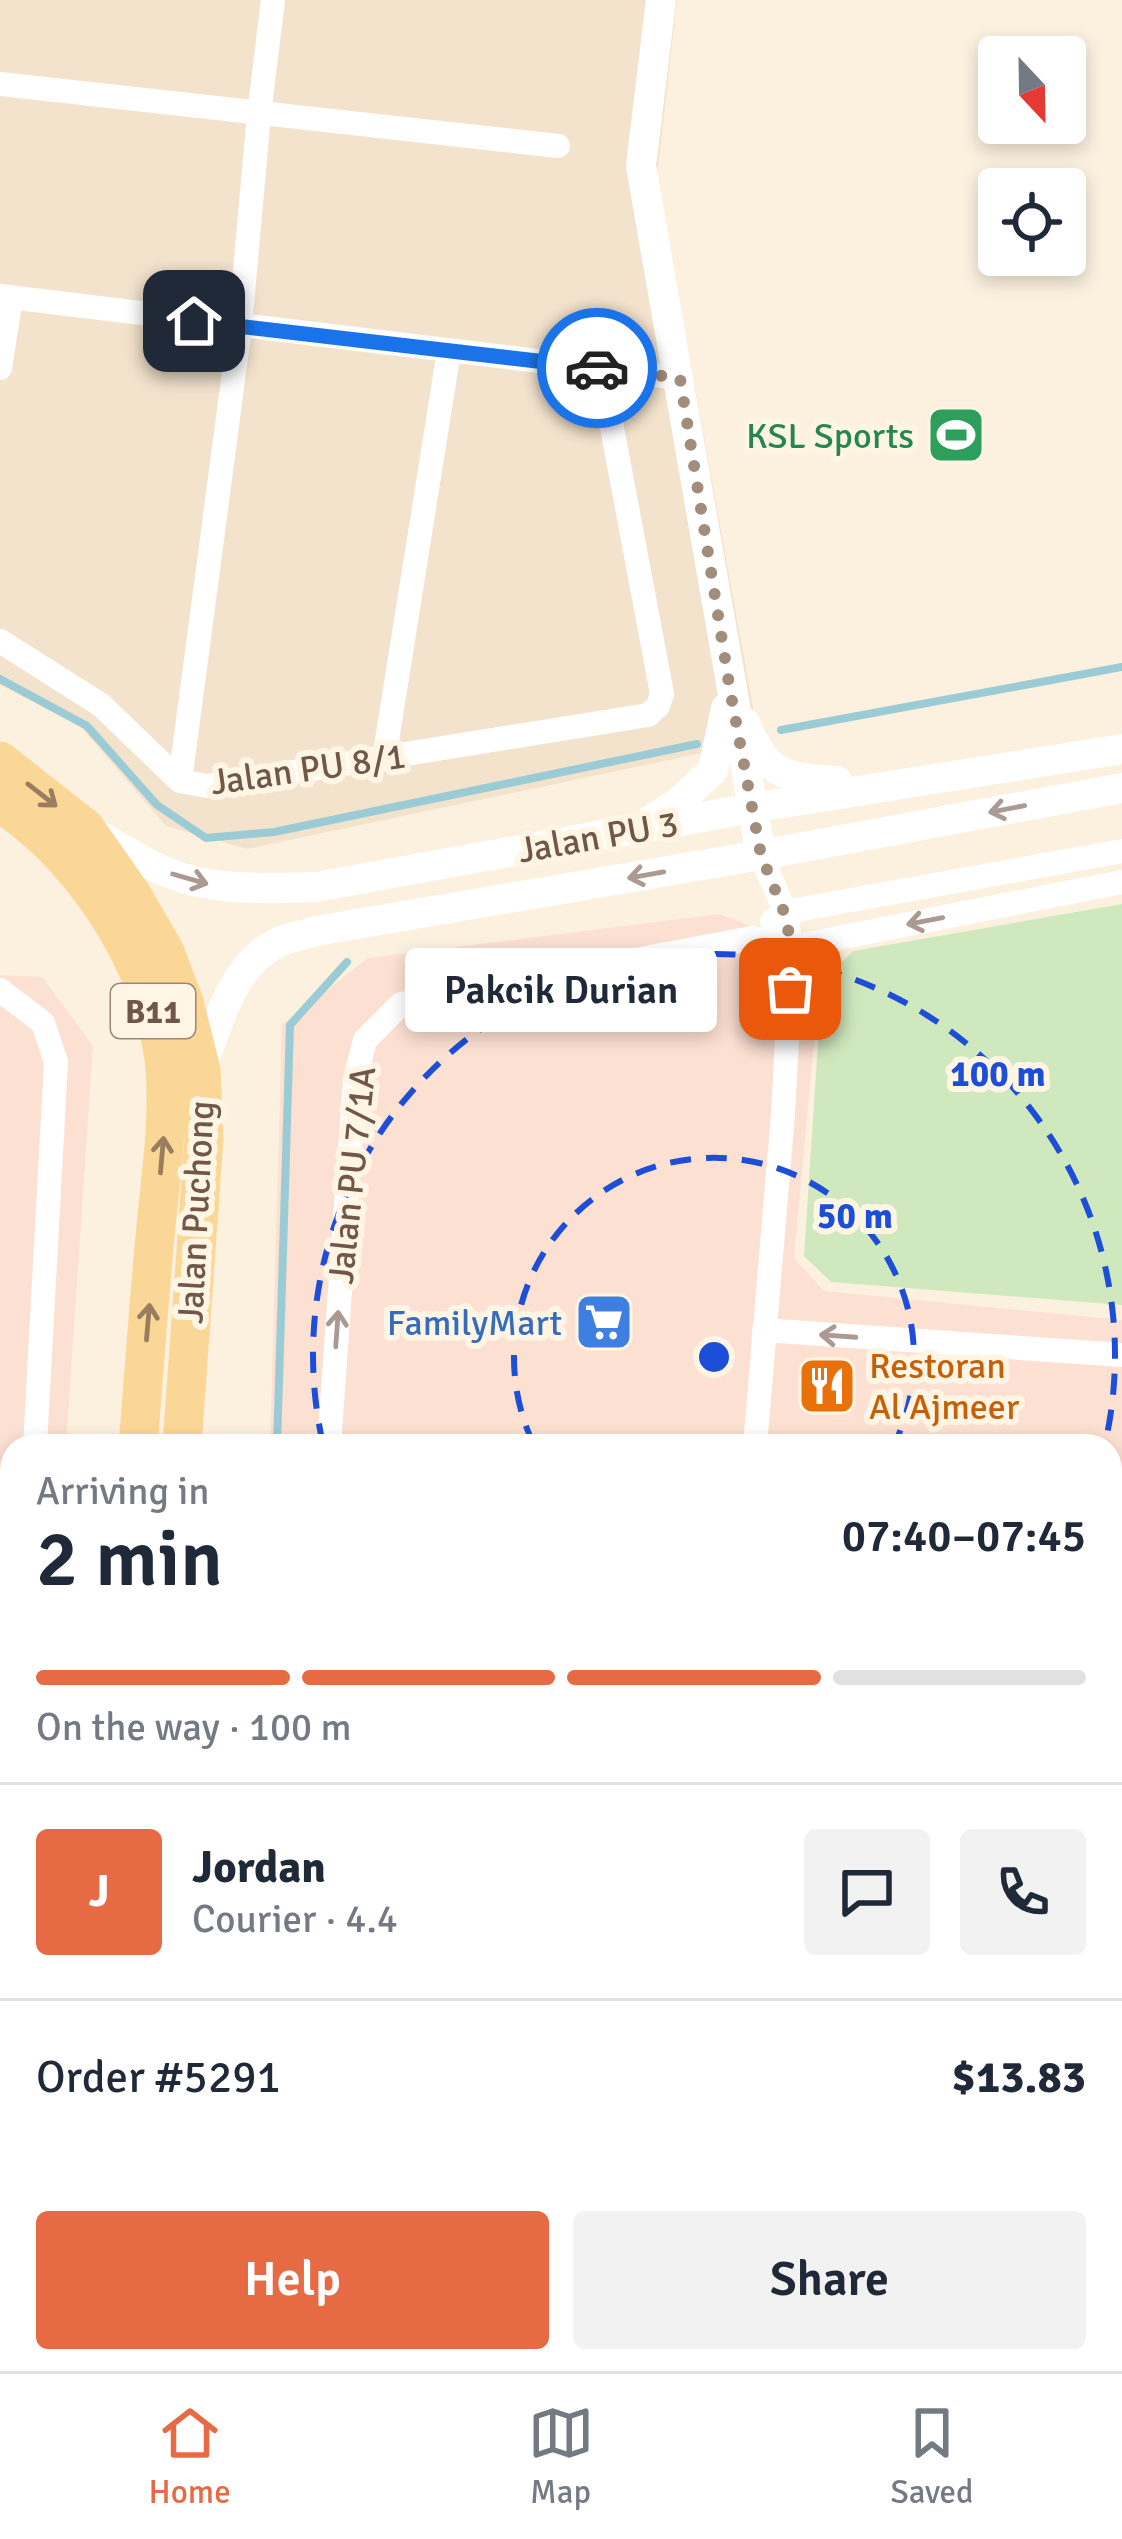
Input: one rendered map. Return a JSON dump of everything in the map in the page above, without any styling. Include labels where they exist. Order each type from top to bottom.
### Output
[{"type":"main road","name":"Jalan Puchong","points":[[0,761],[85,828],[164,950],[184,1002],[200,1070],[204,1138],[183,1434]]},
{"type":"main road","name":"Jalan Puchong","points":[[0,803],[62,855],[100,903],[133,958],[152,1009],[165,1068],[139,1434]]},
{"type":"street","points":[[180,781],[240,326],[273,0]]},
{"type":"street","points":[[661,0],[640,166],[761,855],[792,947],[756,1434]]},
{"type":"street","points":[[0,84],[558,146]]},
{"type":"street","points":[[0,368],[5,297],[680,378]]},
{"type":"street","points":[[384,759],[448,351]]},
{"type":"street","name":"Jalan PU 8/1","points":[[0,641],[101,705],[180,781],[207,786],[648,715],[662,694],[601,369]]},
{"type":"street","points":[[730,690],[758,753],[774,769],[800,779],[874,788]]},
{"type":"street","points":[[638,829],[678,803],[713,770],[730,690]]},
{"type":"street","name":"Jalan PU 3","points":[[85,828],[167,872],[214,886],[316,886],[752,808],[1122,749]]},
{"type":"street","name":"Jalan PU 3","points":[[200,1070],[229,994],[250,967],[275,944],[316,931],[1122,788]]},
{"type":"street","points":[[752,938],[784,912],[1122,850]]},
{"type":"street","name":"Jalan PU 7/1A","points":[[329,1434],[355,1079],[365,1040],[401,1004],[752,938],[792,947],[1122,883]]},
{"type":"street","points":[[0,989],[43,1023],[56,1062],[35,1434]]},
{"type":"street","points":[[764,1330],[1122,1355]]},
{"type":"shaded area","points":[[0,0],[677,0],[657,176],[759,741],[247,849],[166,826],[80,726],[0,685]]},
{"type":"shaded area","points":[[720,914],[822,954],[794,1258],[824,1291],[1122,1320],[1122,1434],[270,1434],[282,1025],[368,958]]},
{"type":"shaded area","points":[[0,975],[42,977],[93,1046],[67,1434],[0,1434]]},
{"type":"green space","points":[[1122,904],[1122,1305],[831,1282],[804,1256],[822,982],[853,951]]},
{"type":"waterway","points":[[781,730],[1122,667]]},
{"type":"waterway","points":[[0,679],[87,726],[157,805],[206,838],[274,832],[697,744]]},
{"type":"waterway","points":[[277,1434],[290,1025],[347,962]]},
{"type":"way so far","points":[[597,368],[680,378],[761,855],[792,947],[790,989]]},
{"type":"place","name":"KSL Sports","points":[[956,435]]},
{"type":"place","name":"Pakcik Durian","points":[[790,989]]},
{"type":"place","name":"FamilyMart","points":[[604,1322]]},
{"type":"place","name":"Restoran Al Ajmeer","points":[[827,1386]]},
{"type":"route","points":[[194,321],[597,368]]}]
